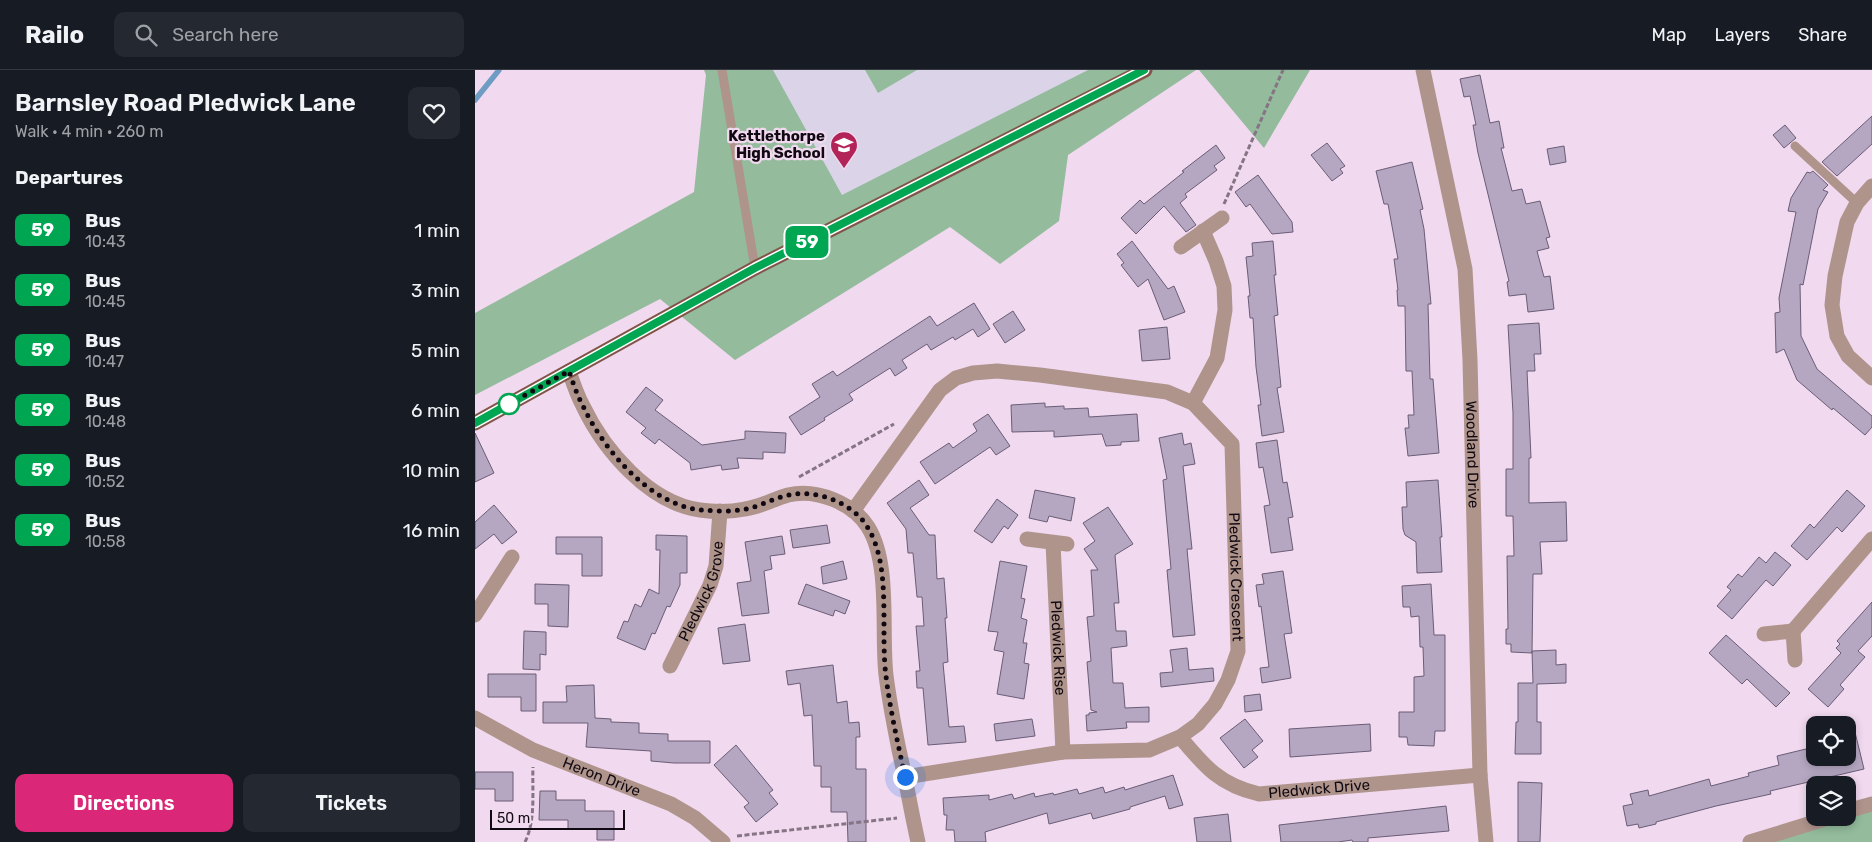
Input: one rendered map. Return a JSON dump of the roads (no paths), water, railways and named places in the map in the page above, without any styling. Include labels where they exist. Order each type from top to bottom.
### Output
[{"type":"main road","points":[[475,423],[755,268],[1145,70]]},
{"type":"street","name":"Woodland Drive","points":[[1423,70],[1465,269],[1480,775],[1486,842]]},
{"type":"street","points":[[1872,186],[1857,203],[1847,222],[1835,276],[1832,306],[1837,336],[1848,356],[1872,378]]},
{"type":"street","points":[[1181,247],[1222,218]]},
{"type":"street","points":[[1193,403],[1217,358],[1225,310],[1224,286],[1203,231]]},
{"type":"street","points":[[569,371],[583,407],[601,437],[625,467],[650,489],[673,502],[699,510],[720,511],[746,509],[790,494],[811,494],[834,500],[853,511],[867,526],[878,546],[882,577],[886,675],[919,842]]},
{"type":"street","name":"Pledwick Crescent","points":[[853,511],[940,390],[956,378],[973,373],[997,371],[1040,375],[1167,392],[1193,403],[1232,444],[1237,651],[1228,680],[1215,704],[1198,724],[1180,737],[1149,750],[1063,752],[905,777]]},
{"type":"street","name":"Pledwick Grove","points":[[670,666],[710,585],[716,566],[720,511]]},
{"type":"street","name":"Pledwick Rise","points":[[1027,539],[1060,543],[1063,752]]},
{"type":"street","points":[[1764,634],[1793,631],[1872,539]]},
{"type":"street","points":[[475,615],[512,557]]},
{"type":"street","points":[[1793,631],[1795,660]]},
{"type":"street","name":"Heron Drive","points":[[475,718],[533,750],[671,804],[695,818],[722,840]]},
{"type":"street","name":"Pledwick Drive","points":[[1180,737],[1203,764],[1221,779],[1240,790],[1259,794],[1480,775]]},
{"type":"street","points":[[1856,808],[1872,804]]},
{"type":"street","points":[[1750,842],[1806,825]]},
{"type":"lane","points":[[721,70],[755,268]]},
{"type":"lane","points":[[1795,146],[1857,203]]},
{"type":"waterway","points":[[475,100],[499,70]]},
{"type":"place","name":"Kettlethorpe High School","points":[[844,169]]}]
